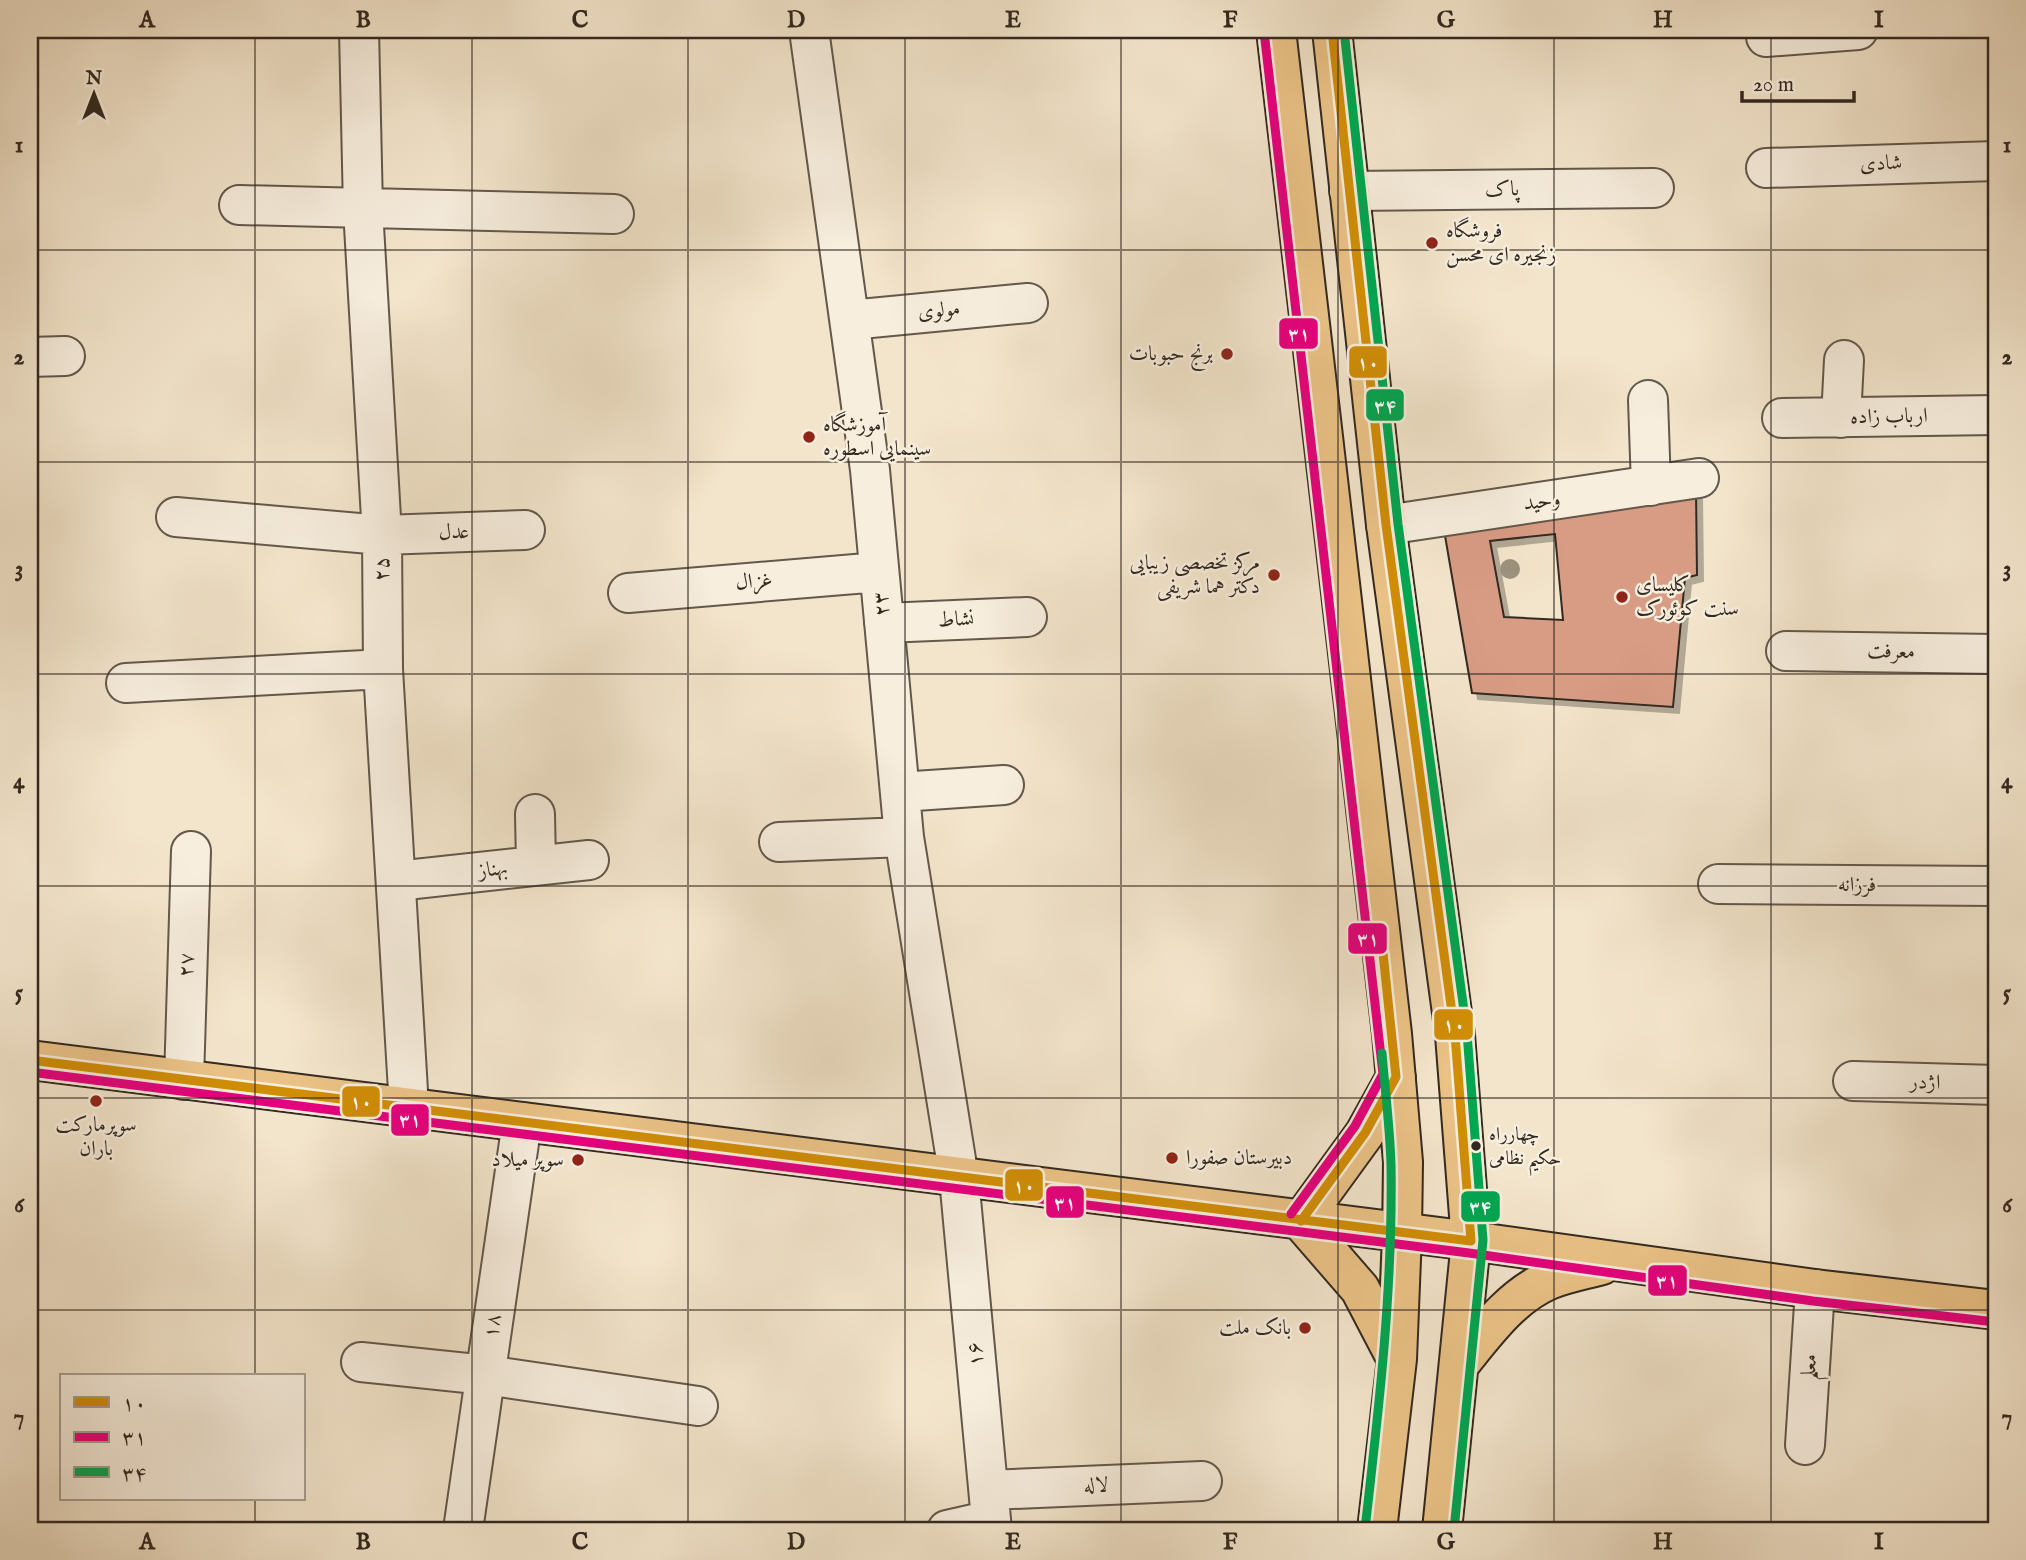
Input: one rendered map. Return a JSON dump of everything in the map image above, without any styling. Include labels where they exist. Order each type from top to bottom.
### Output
[{"type":"main road","points":[[1276,30],[1392,1034],[1403,1162],[1397,1359],[1377,1530]]},
{"type":"main road","points":[[1332,30],[1386,525],[1455,1035],[1471,1241],[1442,1530]]},
{"type":"main road","points":[[30,1060],[1471,1241],[1815,1289],[1996,1310]]},
{"type":"main road","points":[[1301,1221],[1365,1133],[1396,1077]]},
{"type":"main road","points":[[1301,1221],[1360,1289],[1397,1359]]},
{"type":"main road","points":[[1458,1365],[1493,1323],[1528,1292],[1549,1280],[1619,1261]]},
{"type":"street","name":"۲۵","points":[[359,30],[363,209],[382,535],[383,669],[410,1108]]},
{"type":"street","name":"۲۳","points":[[809,30],[870,470],[904,837],[959,1178]]},
{"type":"street","points":[[1766,37],[1846,30]]},
{"type":"street","name":"شادی","points":[[1766,168],[1996,161]]},
{"type":"street","name":"پاک","points":[[1349,191],[1654,188]]},
{"type":"street","points":[[239,205],[614,214]]},
{"type":"street","name":"مولوی","points":[[850,320],[1028,303]]},
{"type":"street","points":[[1841,418],[1843,360]]},
{"type":"street","points":[[1648,400],[1651,486]]},
{"type":"street","name":"ارباب زاده","points":[[1782,418],[1996,415]]},
{"type":"street","name":"وحید","points":[[1386,525],[1699,478]]},
{"type":"street","name":"عدل","points":[[176,517],[382,535],[525,530]]},
{"type":"street","name":"غزال","points":[[628,593],[879,572]]},
{"type":"street","name":"نشاط","points":[[884,623],[1027,617]]},
{"type":"street","name":"معرفت","points":[[1786,651],[1996,654]]},
{"type":"street","points":[[126,684],[383,669]]},
{"type":"street","points":[[900,792],[1004,785]]},
{"type":"street","points":[[535,814],[536,865]]},
{"type":"street","points":[[779,842],[904,837]]},
{"type":"street","name":"۲۷","points":[[184,1080],[191,851]]},
{"type":"street","name":"بهناز","points":[[397,881],[589,860]]},
{"type":"street","name":"فرزانه","points":[[1718,884],[1996,886]]},
{"type":"street","name":"اژدر","points":[[1853,1081],[1996,1085]]},
{"type":"street","name":"۱۸","points":[[463,1530],[522,1122]]},
{"type":"street","name":"۱۶","points":[[959,1178],[991,1513]]},
{"type":"street","name":"معلم","points":[[1805,1445],[1815,1289]]},
{"type":"street","points":[[361,1362],[485,1375],[698,1406]]},
{"type":"street","name":"لاله","points":[[947,1530],[991,1513],[1202,1481]]},
{"type":"building","name":"کلیسای سنت کوئورک","points":[[1696,489],[1697,575],[1685,578],[1673,707],[1472,693],[1443,524]],"holes":[[[1555,534],[1563,620],[1504,617],[1490,541]]]},
{"type":"transit line","name":"۱۰","points":[[30,1060],[1471,1241],[1455,1035],[1386,525],[1332,30]]},
{"type":"transit line","name":"۳۴","points":[[1344,30],[1398,524],[1467,1033],[1483,1240],[1454,1530]]},
{"type":"transit line","name":"۳۱","points":[[1264,31],[1383,1074],[1355,1126],[1291,1214]]},
{"type":"transit line","name":"۱۰","points":[[1301,1221],[1365,1133],[1396,1077],[1383,953]]},
{"type":"transit line","name":"۳۴","points":[[1365,1529],[1380,1393],[1390,1256],[1391,1165],[1382,1053]]},
{"type":"transit line","name":"۳۱","points":[[30,1072],[1469,1253],[1813,1301],[1995,1322]]},
{"type":"place","name":"فروشگاه زنجیره ای محسن","points":[[1432,243]]},
{"type":"place","name":"برنج حبوبات","points":[[1227,354]]},
{"type":"place","name":"آموزشگاه سینمایی اسطوره","points":[[809,437]]},
{"type":"place","name":"مرکز تخصصی زیبایی دکتر هما شریفی","points":[[1274,575]]},
{"type":"place","name":"کلیسای سنت کوئورک","points":[[1622,597]]},
{"type":"place","name":"سوپرمارکت باران","points":[[96,1101]]},
{"type":"place","name":"چهارراه حکیم نظامی","points":[[1476,1146]]},
{"type":"place","name":"دبیرستان صفورا","points":[[1172,1158]]},
{"type":"place","name":"سوپر میلاد","points":[[578,1160]]},
{"type":"place","name":"بانک ملت","points":[[1305,1328]]}]
